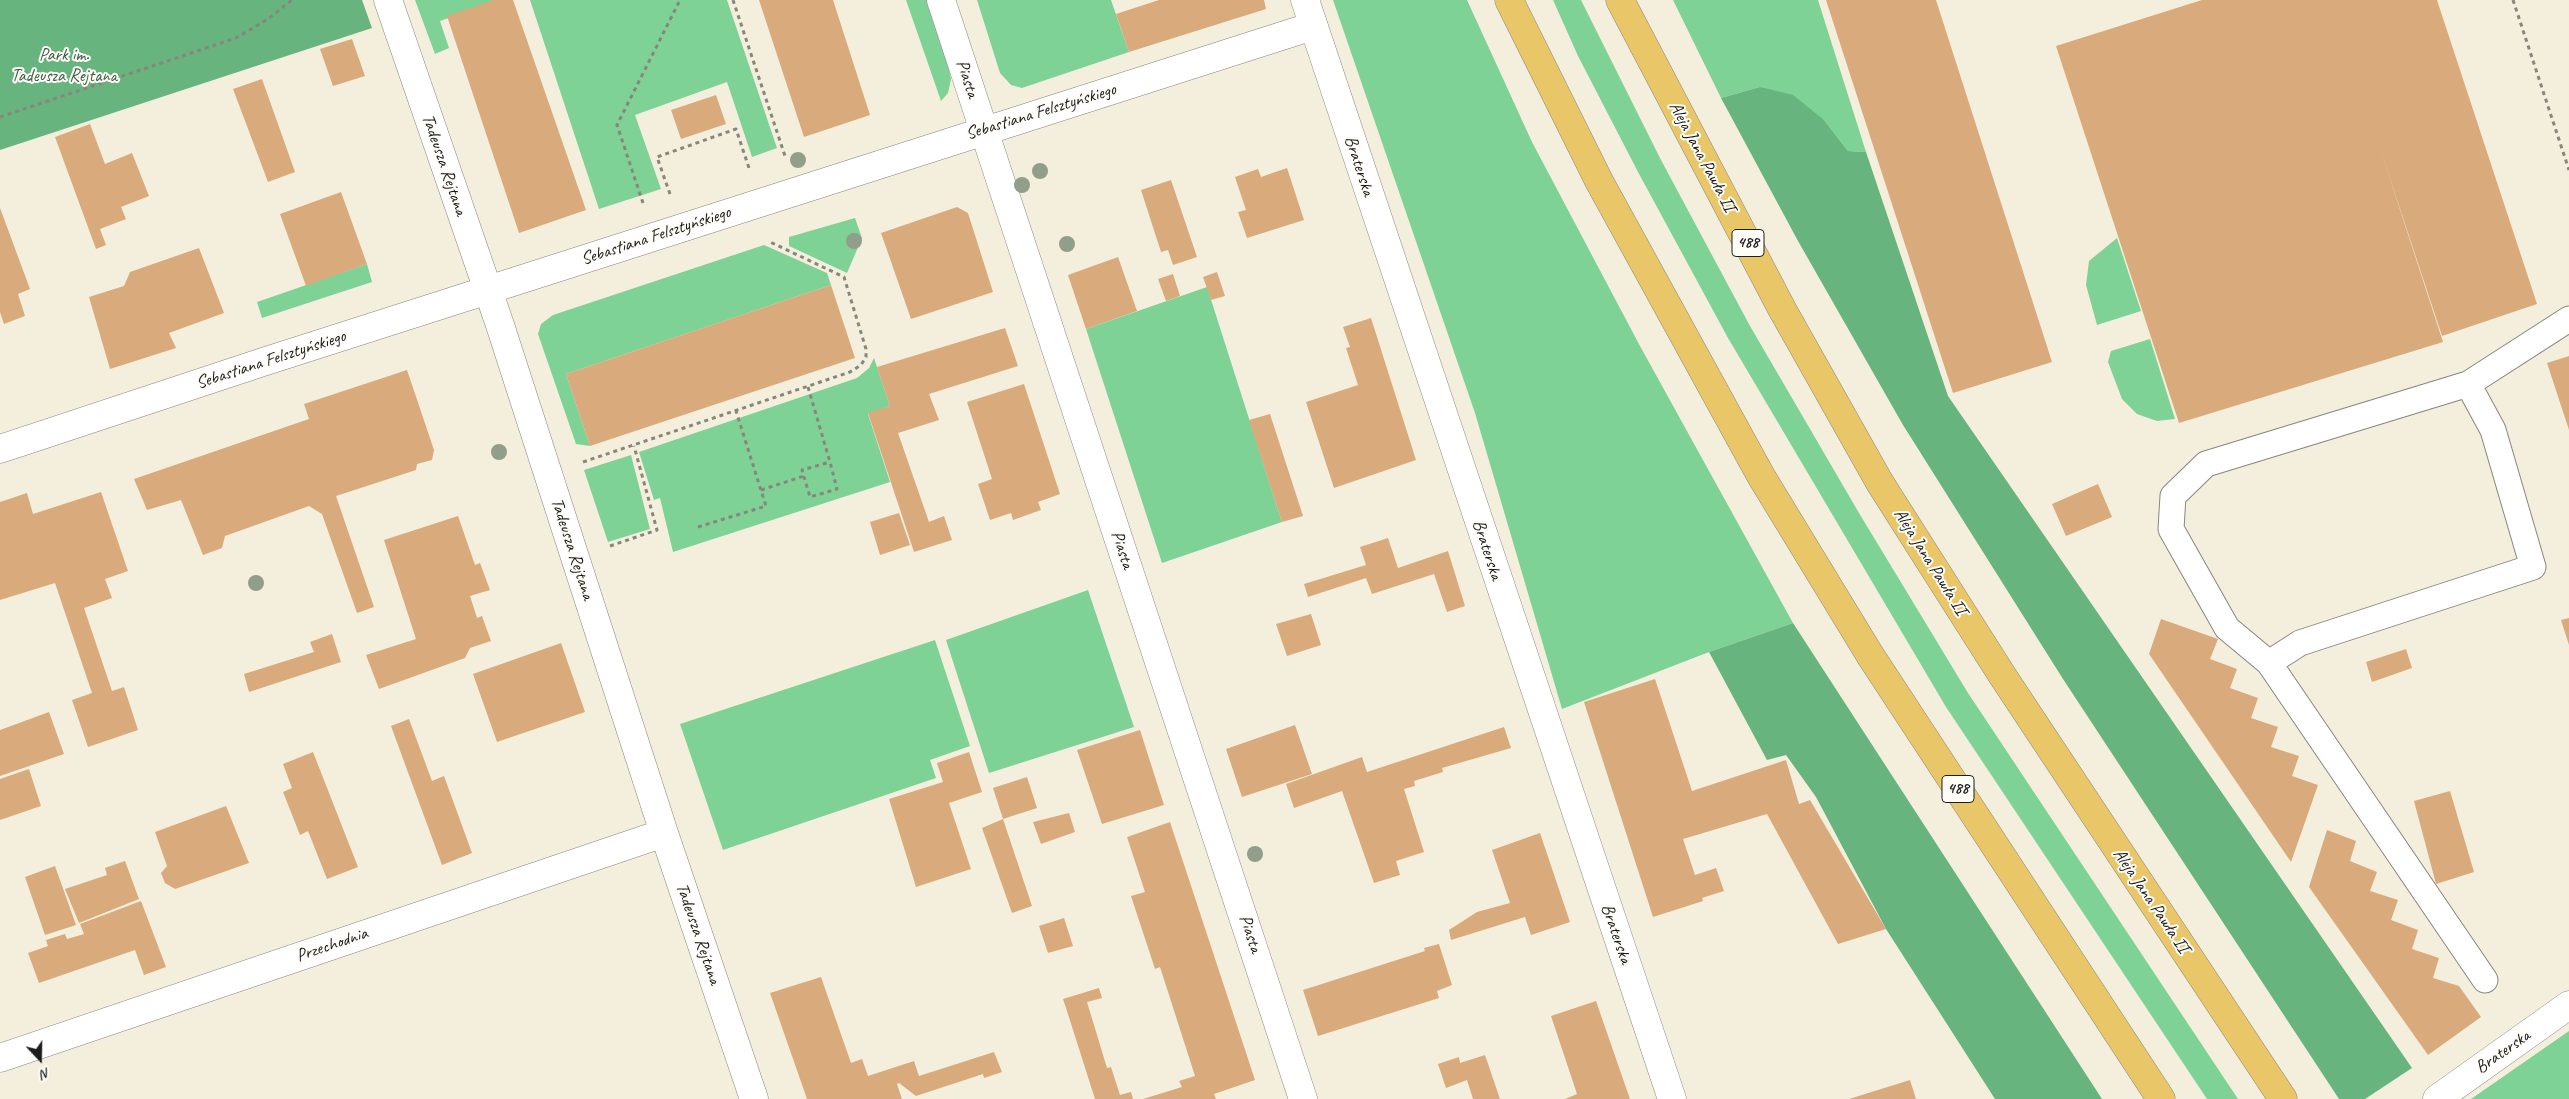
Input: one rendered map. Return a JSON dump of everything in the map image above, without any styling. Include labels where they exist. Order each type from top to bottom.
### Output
[{"type":"main road","name":"488","points":[[1509,0],[1599,181],[1761,476],[1870,655],[2161,1099]]},
{"type":"main road","name":"Aleja Jana Pawła II","points":[[1620,0],[1782,309],[1880,483],[2002,675],[2279,1094]]},
{"type":"street","name":"Tadeusza Rejtana","points":[[388,0],[487,290],[664,833],[754,1099]]},
{"type":"street","name":"Piasta","points":[[941,0],[1303,1099]]},
{"type":"street","name":"Braterska","points":[[1305,0],[1672,1099]]},
{"type":"street","name":"Sebastiana Felsztyńskiego","points":[[0,449],[266,361],[983,130],[1313,26]]},
{"type":"street","name":"Przechodnia","points":[[0,1058],[664,833]]},
{"type":"street","name":"Braterska","points":[[2437,1099],[2569,1005]]},
{"type":"lane","points":[[2485,980],[2270,663],[2227,628],[2171,528],[2173,496],[2206,464],[2468,384],[2569,319]]},
{"type":"lane","points":[[2270,663],[2300,643],[2533,567],[2493,430],[2468,384]]},
{"type":"path","points":[[0,117],[236,38],[268,19],[292,0]]},
{"type":"path","points":[[643,203],[617,125],[680,0]]},
{"type":"path","points":[[733,0],[785,156]]},
{"type":"path","points":[[2513,0],[2569,170]]},
{"type":"path","points":[[670,194],[657,157],[736,129],[750,168]]},
{"type":"path","points":[[576,464],[634,446],[857,368],[866,357],[866,349],[844,277],[768,241]]},
{"type":"path","points":[[808,386],[830,462],[837,489],[810,497],[802,470],[830,462]]},
{"type":"path","points":[[698,527],[766,506],[736,411]]},
{"type":"path","points":[[605,547],[657,530],[634,446]]},
{"type":"path","points":[[761,490],[804,476]]},
{"type":"green space","name":"Park im. Tadeusza Rejtana","points":[[0,0],[362,0],[372,28],[0,150]]},
{"type":"green space","points":[[415,0],[501,0],[440,21],[449,48],[435,54]]},
{"type":"green space","points":[[530,0],[727,0],[777,148],[752,157],[727,82],[635,115],[661,189],[599,209]]},
{"type":"green space","points":[[906,0],[927,0],[946,56],[951,79],[948,93],[941,101]]},
{"type":"green space","points":[[977,0],[1111,0],[1129,52],[1022,88],[1011,85],[1000,73]]},
{"type":"green space","points":[[1333,0],[1467,0],[1532,142],[1640,346],[1793,623],[1709,652],[1562,709],[1475,413]]},
{"type":"green space","points":[[1553,0],[1581,0],[1661,160],[1750,326],[1859,513],[1968,693],[2238,1099],[2207,1099],[1946,707],[1728,338],[1638,172],[1578,56]]},
{"type":"green space","points":[[1673,0],[1818,0],[1866,152],[1848,151],[1824,120],[1760,87],[1721,98]]},
{"type":"green space","points":[[1760,87],[1793,95],[1824,120],[1848,151],[1866,152],[1948,396],[2412,1068],[2365,1099],[2339,1099],[2063,679],[1903,425],[1798,241],[1721,98]]},
{"type":"green space","points":[[855,218],[862,238],[847,273],[789,246],[789,237]]},
{"type":"green space","points":[[2117,238],[2141,311],[2097,325],[2086,285],[2089,261]]},
{"type":"green space","points":[[764,245],[827,273],[831,285],[566,374],[590,446],[576,444],[538,334],[541,324],[553,315]]},
{"type":"green space","points":[[367,264],[372,282],[262,318],[257,302]]},
{"type":"green space","points":[[1207,287],[1282,522],[1162,563],[1086,329]]},
{"type":"green space","points":[[2150,339],[2175,419],[2157,421],[2137,414],[2122,399],[2108,362],[2111,351]]},
{"type":"green space","points":[[874,358],[890,406],[868,414],[890,482],[673,552],[660,498],[654,500],[639,452],[857,378],[869,368]]},
{"type":"green space","points":[[631,455],[650,529],[608,542],[584,470]]},
{"type":"green space","points":[[1088,590],[1134,727],[989,773],[946,640]]},
{"type":"green space","points":[[1793,623],[2102,1099],[1995,1099],[1886,929],[1816,797],[1786,755],[1767,760],[1709,652]]},
{"type":"green space","points":[[935,640],[970,746],[930,760],[936,778],[723,850],[680,724]]},
{"type":"green space","points":[[2569,1031],[2569,1099],[2471,1099]]},
{"type":"building","points":[[494,0],[513,0],[586,210],[519,233],[447,16]]},
{"type":"building","points":[[759,0],[833,0],[870,115],[804,137]]},
{"type":"building","points":[[1159,0],[1264,0],[1266,9],[1129,52],[1116,14]]},
{"type":"building","points":[[1826,0],[1936,0],[2052,362],[1953,393]]},
{"type":"building","points":[[2202,0],[2437,0],[2537,304],[2442,336],[2380,148],[2443,342],[2179,423],[2056,46]]},
{"type":"building","points":[[352,39],[365,76],[333,86],[320,49]]},
{"type":"building","points":[[262,79],[295,172],[268,182],[233,89]]},
{"type":"building","points":[[716,95],[726,124],[681,139],[671,110]]},
{"type":"building","points":[[90,124],[105,164],[132,153],[149,196],[121,207],[126,219],[100,229],[106,245],[96,249],[55,137]]},
{"type":"building","points":[[1287,168],[1304,220],[1247,238],[1238,212],[1246,210],[1235,177],[1258,169],[1261,177]]},
{"type":"building","points":[[1171,180],[1197,257],[1173,265],[1168,250],[1161,252],[1141,190]]},
{"type":"building","points":[[341,192],[367,264],[306,286],[280,214]]},
{"type":"building","points":[[957,207],[968,213],[993,292],[911,319],[881,233]]},
{"type":"building","points":[[0,208],[30,289],[18,294],[25,316],[4,324],[0,312]]},
{"type":"building","points":[[199,248],[224,313],[169,333],[176,348],[110,369],[89,297],[124,286],[130,272]]},
{"type":"building","points":[[1118,257],[1137,311],[1086,329],[1068,275]]},
{"type":"building","points":[[1217,272],[1225,296],[1211,300],[1203,277]]},
{"type":"building","points":[[1173,274],[1180,296],[1166,301],[1158,279]]},
{"type":"building","points":[[831,285],[855,358],[590,446],[566,374]]},
{"type":"building","points":[[1371,318],[1416,460],[1334,488],[1306,402],[1358,385],[1346,348],[1350,347],[1343,327]]},
{"type":"building","points":[[1005,328],[1018,366],[929,394],[939,420],[898,433],[929,522],[944,516],[952,540],[914,552],[868,413],[890,406],[877,367]]},
{"type":"building","points":[[2569,356],[2569,430],[2547,363]]},
{"type":"building","points":[[407,370],[434,450],[432,460],[417,464],[416,470],[336,496],[374,607],[357,613],[322,514],[309,506],[225,536],[222,548],[203,555],[181,500],[147,510],[134,479],[309,419],[304,404]]},
{"type":"building","points":[[1024,384],[1060,494],[1038,502],[1041,510],[1013,520],[1011,513],[990,520],[978,484],[992,479],[967,402]]},
{"type":"building","points":[[1270,414],[1303,516],[1282,522],[1249,420]]},
{"type":"building","points":[[2098,484],[2112,517],[2066,536],[2052,504]]},
{"type":"building","points":[[101,492],[128,571],[105,579],[112,598],[84,608],[112,691],[124,687],[138,730],[88,747],[72,700],[92,693],[55,583],[0,600],[0,502],[27,493],[33,514]]},
{"type":"building","points":[[899,513],[910,545],[880,555],[870,522]]},
{"type":"building","points":[[458,516],[475,565],[480,563],[490,590],[470,596],[477,618],[482,616],[491,641],[470,648],[465,658],[379,689],[366,655],[416,639],[384,540]]},
{"type":"building","points":[[1388,538],[1398,568],[1448,551],[1465,606],[1447,612],[1434,574],[1372,594],[1366,578],[1308,597],[1304,584],[1366,565],[1360,547]]},
{"type":"building","points":[[1311,614],[1321,645],[1287,656],[1276,624]]},
{"type":"building","points":[[2569,618],[2569,645],[2561,620]]},
{"type":"building","points":[[2161,619],[2218,639],[2210,659],[2237,669],[2230,688],[2258,698],[2251,718],[2278,727],[2271,747],[2299,756],[2292,776],[2318,785],[2291,862],[2149,654]]},
{"type":"building","points":[[332,634],[341,662],[249,692],[244,674],[314,652],[310,642]]},
{"type":"building","points":[[561,643],[585,712],[497,742],[473,674]]},
{"type":"building","points":[[2406,649],[2412,668],[2372,682],[2366,662]]},
{"type":"building","points":[[1655,679],[1692,791],[1786,760],[1799,804],[1810,800],[1886,929],[1838,944],[1767,814],[1683,839],[1695,875],[1716,868],[1724,891],[1702,898],[1703,901],[1653,917],[1584,702]]},
{"type":"building","points":[[49,712],[64,754],[0,776],[0,730]]},
{"type":"building","points":[[409,719],[432,781],[444,776],[472,853],[442,865],[391,726]]},
{"type":"building","points":[[1295,725],[1312,774],[1242,797],[1226,749]]},
{"type":"building","points":[[1504,727],[1511,748],[1442,768],[1443,772],[1414,781],[1415,786],[1404,789],[1424,852],[1396,861],[1400,875],[1374,883],[1342,791],[1294,808],[1286,784],[1362,757],[1367,772]]},
{"type":"building","points":[[1140,730],[1164,805],[1102,824],[1077,750]]},
{"type":"building","points":[[313,752],[358,867],[327,879],[308,831],[300,835],[283,792],[292,788],[283,764]]},
{"type":"building","points":[[969,752],[982,792],[949,803],[971,869],[916,887],[889,799],[943,782],[937,763]]},
{"type":"building","points":[[29,769],[41,806],[0,820],[0,779]]},
{"type":"building","points":[[1027,777],[1037,808],[1003,819],[993,788]]},
{"type":"building","points":[[2450,791],[2474,872],[2436,884],[2414,801]]},
{"type":"building","points":[[226,806],[249,863],[175,889],[165,883],[161,873],[167,866],[155,832]]},
{"type":"building","points":[[1069,813],[1075,832],[1041,844],[1033,822]]},
{"type":"building","points":[[1003,819],[1032,906],[1012,913],[982,828]]},
{"type":"building","points":[[1170,822],[1255,1080],[1214,1094],[1216,1099],[1143,1099],[1182,1087],[1179,1081],[1195,1076],[1160,967],[1155,969],[1131,896],[1145,892],[1127,837]]},
{"type":"building","points":[[2327,830],[2356,841],[2350,861],[2377,872],[2370,891],[2398,900],[2391,920],[2418,930],[2412,949],[2439,958],[2433,978],[2459,986],[2481,1017],[2428,1055],[2309,887]]},
{"type":"building","points":[[1540,833],[1570,922],[1531,935],[1525,917],[1451,940],[1449,930],[1477,912],[1510,903],[1492,850]]},
{"type":"building","points":[[125,861],[139,899],[79,923],[65,889],[107,875],[105,868]]},
{"type":"building","points":[[55,866],[76,925],[45,935],[25,877]]},
{"type":"building","points":[[141,901],[166,967],[144,975],[135,950],[39,983],[28,953],[48,946],[46,940],[65,934],[67,939],[84,934],[80,924]]},
{"type":"building","points":[[1064,918],[1073,946],[1048,953],[1039,926]]},
{"type":"building","points":[[1439,944],[1452,985],[1437,991],[1439,998],[1318,1036],[1303,990],[1425,951],[1424,948]]},
{"type":"building","points":[[821,977],[851,1063],[862,1059],[868,1076],[914,1061],[919,1076],[994,1052],[1002,1072],[984,1078],[983,1074],[916,1096],[899,1083],[897,1084],[902,1099],[807,1099],[770,993]]},
{"type":"building","points":[[1099,988],[1102,998],[1087,1002],[1107,1068],[1111,1067],[1120,1095],[1131,1092],[1133,1099],[1095,1099],[1063,999]]},
{"type":"building","points":[[1596,1001],[1630,1099],[1565,1099],[1577,1094],[1551,1016]]},
{"type":"building","points":[[1485,1055],[1500,1099],[1473,1099],[1467,1080],[1446,1088],[1438,1064],[1459,1057],[1460,1063]]},
{"type":"building","points":[[1910,1080],[1916,1099],[1849,1099]]}]
